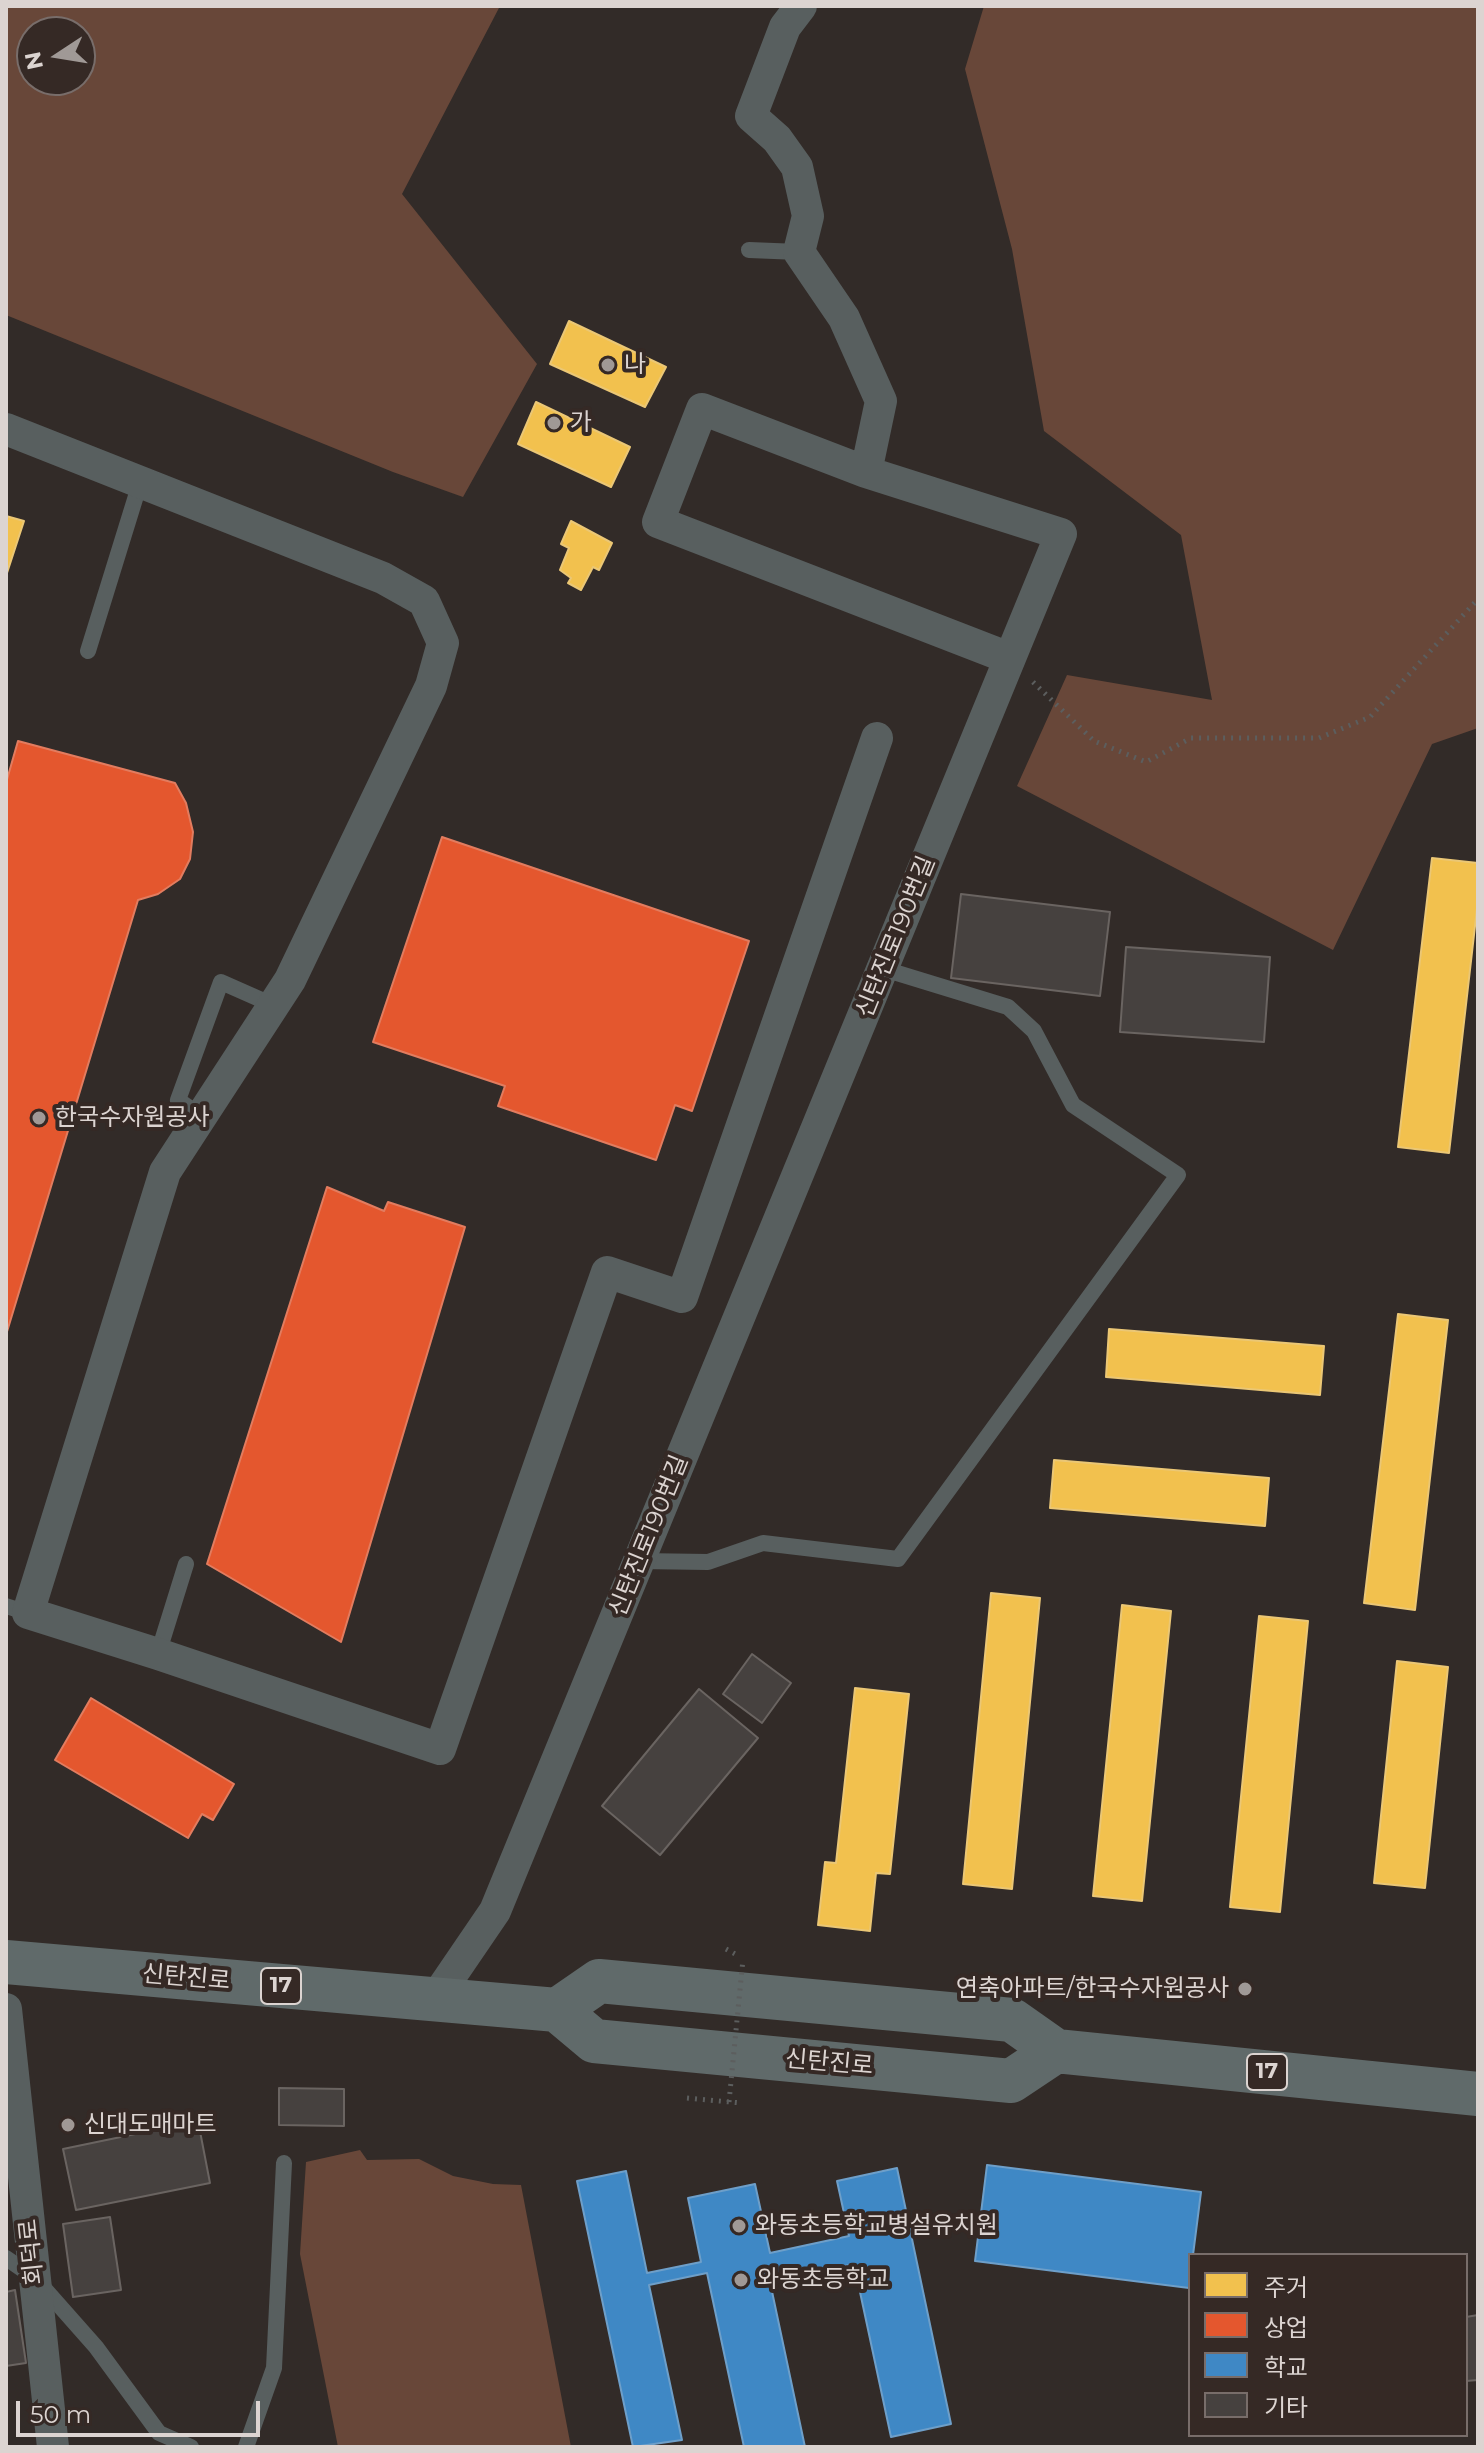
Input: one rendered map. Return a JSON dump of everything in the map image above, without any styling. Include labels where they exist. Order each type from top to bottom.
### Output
[{"type":"main road","name":"신탄진로","points":[[6,1962],[557,2010],[594,2041],[1011,2081],[1056,2051]]},
{"type":"main road","name":"17","points":[[557,2010],[599,1981],[1012,2020],[1056,2051],[1478,2094]]},
{"type":"street","points":[[801,6],[785,27],[751,116],[777,139],[797,167],[808,216],[799,252],[844,318],[881,401],[866,472],[702,409],[658,522],[1009,658]]},
{"type":"street","points":[[6,429],[383,578],[424,601],[443,643],[431,686],[290,980],[165,1172],[17,1610],[440,1749],[607,1272],[682,1297],[877,738]]},
{"type":"street","name":"신탄진로190번길","points":[[435,1999],[495,1911],[1061,534],[866,472]]},
{"type":"street","name":"회덕로","points":[[6,2009],[53,2447]]},
{"type":"lane","points":[[749,250],[799,252]]},
{"type":"lane","points":[[88,651],[140,483]]},
{"type":"lane","points":[[639,1561],[708,1562],[763,1543],[898,1559],[1178,1175],[1073,1105],[1034,1031],[1008,1007],[884,969]]},
{"type":"lane","points":[[200,1115],[178,1100],[221,982],[273,1005]]},
{"type":"lane","points":[[158,1654],[186,1564]]},
{"type":"lane","points":[[246,2447],[274,2368],[284,2163]]},
{"type":"lane","points":[[6,2258],[35,2278],[96,2347],[159,2433],[191,2447]]},
{"type":"path","points":[[1009,658],[1094,741],[1146,762],[1191,738],[1319,738],[1370,717],[1478,599]]},
{"type":"path","points":[[729,2102],[743,1959]]},
{"type":"path","points":[[687,2098],[741,2103]]},
{"type":"shaded area","points":[[6,6],[500,6],[402,194],[537,364],[463,497],[393,472],[6,315]]},
{"type":"shaded area","points":[[984,6],[1478,6],[1478,728],[1432,744],[1333,950],[1017,786],[1067,675],[1212,700],[1181,535],[1044,431],[1012,249],[965,69]]},
{"type":"shaded area","points":[[360,2150],[367,2160],[419,2159],[453,2176],[493,2184],[521,2185],[571,2447],[338,2447],[300,2254],[306,2162]]},
{"type":"building: 주거","name":"나","points":[[569,321],[666,367],[645,407],[550,364]]},
{"type":"building: 주거","name":"가","points":[[536,402],[630,447],[611,487],[518,444]]},
{"type":"building: 주거","points":[[6,516],[24,521],[6,576]]},
{"type":"building: 주거","points":[[571,521],[612,543],[599,570],[593,567],[581,590],[568,583],[571,578],[560,570],[569,548],[561,544]]},
{"type":"building: 주거","points":[[1432,858],[1478,863],[1478,900],[1449,1153],[1398,1147]]},
{"type":"building: 주거","points":[[1398,1314],[1448,1320],[1415,1610],[1364,1603]]},
{"type":"building: 주거","points":[[1109,1329],[1324,1346],[1320,1395],[1106,1377]]},
{"type":"building: 주거","points":[[1054,1460],[1269,1478],[1265,1526],[1050,1508]]},
{"type":"building: 주거","points":[[991,1593],[1040,1598],[1012,1889],[963,1884]]},
{"type":"building: 주거","points":[[1122,1605],[1171,1611],[1142,1901],[1093,1896]]},
{"type":"building: 주거","points":[[1259,1616],[1308,1621],[1280,1912],[1230,1907]]},
{"type":"building: 주거","points":[[1397,1661],[1448,1667],[1425,1888],[1374,1883]]},
{"type":"building: 주거","points":[[855,1688],[909,1694],[890,1874],[876,1873],[870,1931],[818,1925],[825,1862],[836,1863]]},
{"type":"building: 상업","name":"한국수자원공사","points":[[18,741],[175,783],[186,803],[193,832],[190,859],[180,879],[158,894],[138,900],[6,1335],[6,783]]},
{"type":"building: 상업","points":[[442,837],[749,941],[692,1111],[675,1105],[656,1160],[498,1106],[505,1086],[373,1042]]},
{"type":"building: 상업","points":[[327,1187],[384,1211],[388,1202],[465,1227],[341,1642],[207,1564]]},
{"type":"building: 상업","points":[[91,1698],[234,1784],[213,1820],[202,1814],[188,1838],[55,1760]]},
{"type":"building: 학교","points":[[987,2165],[1201,2192],[1193,2253],[1188,2253],[1188,2288],[975,2261]]},
{"type":"building: 학교","points":[[897,2168],[951,2424],[891,2437],[854,2264],[770,2282],[805,2447],[744,2447],[707,2273],[649,2285],[682,2440],[633,2447],[577,2181],[626,2171],[647,2273],[701,2262],[688,2198],[755,2184],[770,2253],[849,2236],[837,2181]]},
{"type":"building: 기타","points":[[961,894],[1110,912],[1100,996],[951,978]]},
{"type":"building: 기타","points":[[1126,947],[1270,957],[1264,1042],[1120,1032]]},
{"type":"building: 기타","points":[[752,1654],[791,1683],[762,1723],[723,1694]]},
{"type":"building: 기타","points":[[699,1689],[758,1738],[660,1855],[602,1806]]},
{"type":"building: 기타","points":[[279,2088],[344,2089],[344,2126],[279,2125]]},
{"type":"building: 기타","points":[[198,2121],[210,2183],[76,2210],[63,2149]]},
{"type":"building: 기타","points":[[110,2217],[121,2290],[73,2297],[63,2224]]},
{"type":"building: 기타","points":[[15,2290],[26,2363],[6,2366],[6,2292]]},
{"type":"building: 기타","points":[[1478,2315],[1478,2380],[1468,2381],[1468,2317]]},
{"type":"place","name":"나","points":[[608,365]]},
{"type":"place","name":"가","points":[[554,423]]},
{"type":"place","name":"한국수자원공사","points":[[39,1118]]},
{"type":"place","name":"연축아파트/한국수자원공사","points":[[1245,1989]]},
{"type":"place","name":"신대도매마트","points":[[68,2125]]},
{"type":"place","name":"와동초등학교병설유치원","points":[[739,2226]]},
{"type":"place","name":"와동초등학교","points":[[741,2280]]}]
